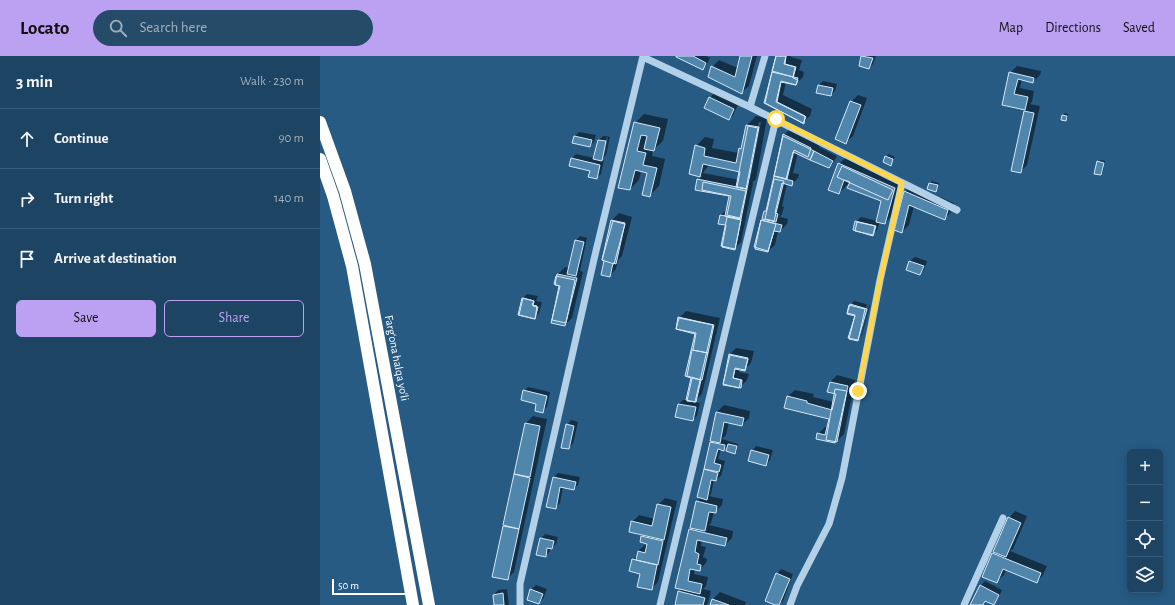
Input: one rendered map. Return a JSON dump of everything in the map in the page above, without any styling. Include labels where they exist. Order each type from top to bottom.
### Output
[{"type":"highway","name":"Farg‘ona halqa yo‘li","points":[[320,122],[345,191],[366,264],[429,605]]},
{"type":"highway","points":[[320,159],[333,196],[352,266],[413,605]]},
{"type":"street","points":[[750,107],[765,56]]},
{"type":"street","points":[[520,605],[520,584],[594,255],[643,57],[776,119],[957,210]]},
{"type":"street","points":[[660,605],[776,119]]},
{"type":"street","points":[[790,605],[797,586],[829,524],[842,478],[880,280],[902,183]]},
{"type":"street","points":[[964,605],[1003,518]]},
{"type":"building","points":[[676,56],[693,56],[706,63],[703,70]]},
{"type":"building","points":[[740,56],[752,56],[742,94],[708,77],[711,66],[735,77]]},
{"type":"building","points":[[776,56],[786,56],[784,64],[795,67],[793,77],[772,71]]},
{"type":"building","points":[[776,56],[786,56],[785,64],[796,67],[793,78],[798,80],[796,85],[781,81],[776,102],[806,117],[803,123],[764,103]]},
{"type":"building","points":[[861,56],[873,58],[869,69],[859,66]]},
{"type":"building","points":[[772,72],[798,78],[796,85],[781,82],[777,102],[805,116],[804,124],[765,103]]},
{"type":"building","points":[[1009,72],[1034,78],[1033,83],[1018,79],[1014,94],[1028,97],[1025,110],[1002,105]]},
{"type":"building","points":[[818,85],[833,88],[831,96],[816,93]]},
{"type":"building","points":[[709,97],[734,109],[729,120],[704,108]]},
{"type":"building","points":[[850,101],[861,105],[846,144],[835,139]]},
{"type":"building","points":[[1024,111],[1034,113],[1021,173],[1011,171]]},
{"type":"building","points":[[1062,115],[1067,116],[1066,121],[1061,120]]},
{"type":"building","points":[[634,122],[660,128],[654,151],[644,149],[647,136],[641,135],[637,151],[646,153],[643,165],[657,168],[650,197],[642,195],[647,173],[635,170],[630,190],[618,188]]},
{"type":"building","points":[[746,125],[759,127],[747,189],[737,187],[740,172],[703,164],[700,177],[689,174],[695,145],[705,148],[704,156],[736,163],[739,148],[741,149]]},
{"type":"building","points":[[748,126],[758,128],[746,189],[736,187]]},
{"type":"building","points":[[783,134],[811,148],[808,157],[794,150],[787,179],[774,176]]},
{"type":"building","points":[[574,136],[592,140],[590,147],[572,143]]},
{"type":"building","points":[[783,136],[814,151],[810,160],[793,152],[786,179],[774,176]]},
{"type":"building","points":[[598,140],[606,141],[602,161],[593,159]]},
{"type":"building","points":[[814,151],[833,161],[829,168],[810,160]]},
{"type":"building","points":[[885,156],[893,159],[891,166],[883,162]]},
{"type":"building","points":[[571,158],[600,165],[597,179],[588,177],[590,171],[569,166]]},
{"type":"building","points":[[1097,161],[1104,163],[1101,175],[1094,174]]},
{"type":"building","points":[[838,163],[895,188],[885,224],[876,222],[881,201],[847,188],[850,182],[844,180],[839,194],[828,190]]},
{"type":"building","points":[[842,166],[893,190],[888,200],[837,177]]},
{"type":"building","points":[[774,176],[793,181],[792,186],[782,183],[775,213],[778,214],[776,222],[762,219],[764,211],[766,211]]},
{"type":"building","points":[[697,179],[747,189],[741,219],[725,216],[729,196],[695,190]]},
{"type":"building","points":[[774,179],[784,181],[774,221],[765,219]]},
{"type":"building","points":[[703,182],[746,191],[740,218],[727,215],[731,196],[702,190]]},
{"type":"building","points":[[929,183],[938,185],[936,192],[927,189]]},
{"type":"building","points":[[904,191],[948,210],[945,220],[909,205],[902,233],[894,230]]},
{"type":"building","points":[[720,215],[741,219],[735,250],[722,247],[726,225],[718,224]]},
{"type":"building","points":[[727,217],[741,220],[735,249],[721,246]]},
{"type":"building","points":[[611,220],[625,223],[616,264],[613,263],[610,277],[601,275],[604,261],[602,260]]},
{"type":"building","points":[[761,220],[776,224],[768,251],[754,247]]},
{"type":"building","points":[[761,220],[782,225],[780,232],[774,231],[768,252],[755,249]]},
{"type":"building","points":[[613,221],[625,224],[614,264],[602,260]]},
{"type":"building","points":[[855,221],[876,226],[873,236],[853,230]]},
{"type":"building","points":[[857,222],[875,226],[873,235],[855,231]]},
{"type":"building","points":[[575,240],[584,242],[576,276],[567,274]]},
{"type":"building","points":[[909,261],[924,266],[920,275],[906,270]]},
{"type":"building","points":[[557,274],[577,278],[565,326],[551,323],[560,286],[555,285]]},
{"type":"building","points":[[556,276],[575,280],[566,323],[552,320],[559,286],[554,284]]},
{"type":"building","points":[[522,298],[534,301],[533,306],[538,307],[535,319],[518,315]]},
{"type":"building","points":[[523,298],[534,301],[532,305],[537,306],[535,319],[519,315]]},
{"type":"building","points":[[850,304],[867,309],[858,340],[848,338],[855,316],[847,314]]},
{"type":"building","points":[[849,305],[865,309],[858,341],[849,339],[855,315],[847,313]]},
{"type":"building","points":[[678,317],[714,325],[708,353],[693,350],[696,333],[676,329]]},
{"type":"building","points":[[679,318],[713,325],[695,402],[686,400],[691,378],[685,376],[695,334],[676,329]]},
{"type":"building","points":[[692,350],[708,353],[702,380],[687,376]]},
{"type":"building","points":[[729,354],[748,358],[745,370],[735,368],[733,378],[742,380],[741,388],[723,385]]},
{"type":"building","points":[[730,355],[748,359],[745,371],[735,369],[733,378],[741,380],[739,388],[723,384]]},
{"type":"building","points":[[692,378],[701,380],[696,402],[687,401]]},
{"type":"building","points":[[830,382],[848,386],[835,443],[816,439],[817,433],[825,435],[829,419],[784,408],[787,396],[832,410],[836,394],[827,392]]},
{"type":"building","points":[[835,389],[847,391],[837,442],[826,440]]},
{"type":"building","points":[[523,390],[547,396],[543,413],[535,411],[536,404],[521,400]]},
{"type":"building","points":[[678,404],[696,407],[693,421],[675,417]]},
{"type":"building","points":[[716,412],[744,418],[742,426],[724,422],[720,443],[710,441]]},
{"type":"building","points":[[525,423],[540,426],[530,477],[514,474]]},
{"type":"building","points":[[566,424],[574,426],[569,449],[561,448]]},
{"type":"building","points":[[710,442],[725,445],[724,451],[718,449],[714,463],[721,465],[719,472],[704,469]]},
{"type":"building","points":[[728,444],[737,446],[735,454],[726,451]]},
{"type":"building","points":[[751,450],[769,455],[766,466],[748,461]]},
{"type":"building","points":[[704,469],[718,473],[716,481],[711,480],[707,500],[697,497]]},
{"type":"building","points":[[514,474],[530,478],[519,529],[503,525]]},
{"type":"building","points":[[553,477],[576,482],[574,490],[560,487],[556,509],[546,507]]},
{"type":"building","points":[[696,501],[717,506],[716,513],[709,512],[705,531],[690,528]]},
{"type":"building","points":[[657,504],[671,507],[664,540],[629,532],[631,521],[652,526]]},
{"type":"building","points":[[1008,517],[1021,523],[1006,557],[993,552]]},
{"type":"building","points":[[503,526],[519,529],[508,580],[492,577]]},
{"type":"building","points":[[689,529],[727,538],[725,546],[697,540],[695,552],[699,554],[697,564],[701,565],[700,571],[690,569],[688,581],[702,584],[700,594],[675,588]]},
{"type":"building","points":[[641,536],[663,541],[658,565],[636,560],[638,551],[645,553],[647,544],[640,542]]},
{"type":"building","points":[[540,538],[554,541],[552,549],[547,548],[546,557],[536,555]]},
{"type":"building","points":[[992,553],[1041,573],[1037,583],[1003,569],[997,583],[982,577]]},
{"type":"building","points":[[632,559],[657,565],[652,590],[637,587],[640,574],[629,571]]},
{"type":"building","points":[[776,573],[790,579],[779,605],[765,601]]},
{"type":"building","points":[[980,585],[999,595],[994,605],[985,601],[983,605],[970,605]]},
{"type":"building","points":[[530,589],[543,594],[539,604],[527,600]]},
{"type":"building","points":[[678,591],[705,598],[703,605],[675,605]]},
{"type":"building","points":[[503,593],[504,605],[494,605],[493,595]]},
{"type":"building","points":[[712,599],[729,605],[710,605]]},
{"type":"route","points":[[776,119],[902,183],[880,280],[858,391]]}]
